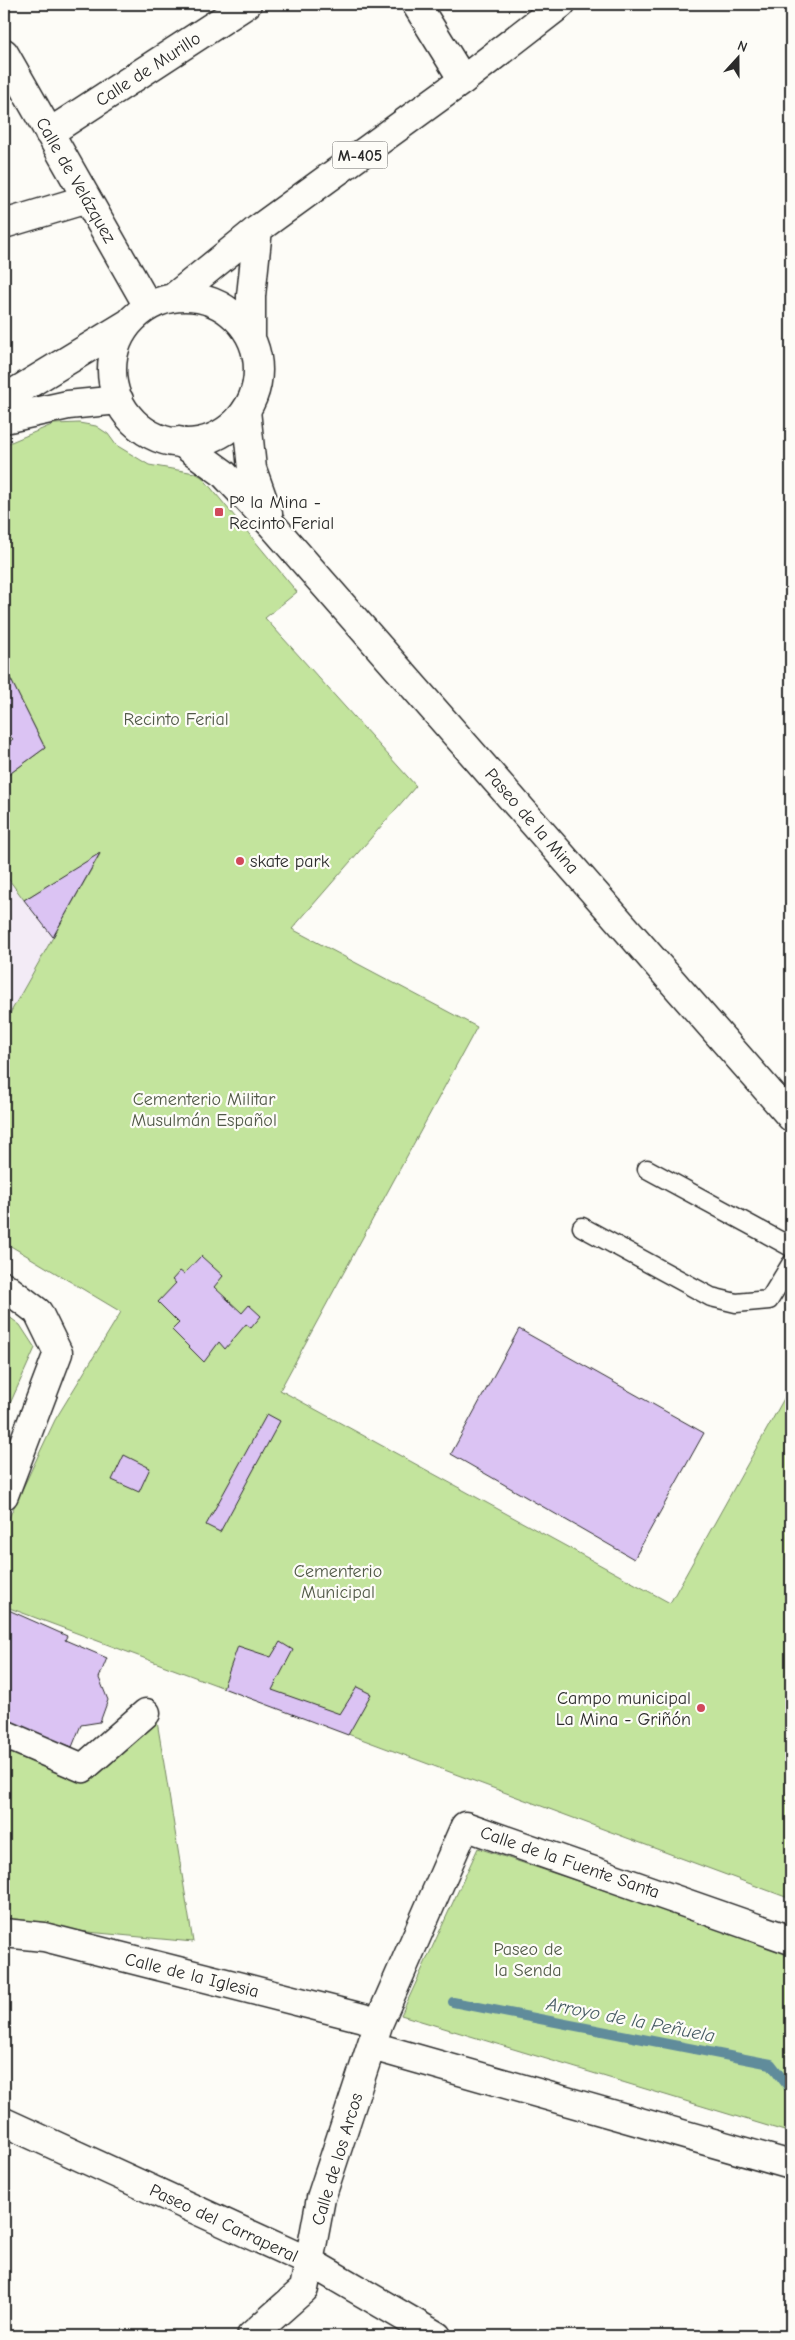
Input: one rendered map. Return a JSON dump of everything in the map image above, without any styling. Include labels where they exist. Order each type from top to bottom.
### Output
[{"type":"street","name":"Calle de Murillo","points":[[49,132],[247,4]]},
{"type":"street","points":[[416,4],[463,80]]},
{"type":"street","name":"M-405","points":[[174,297],[258,229],[463,80],[561,4]]},
{"type":"street","name":"Calle de Velázquez","points":[[4,53],[87,200],[138,314]]},
{"type":"street","points":[[4,224],[87,200]]},
{"type":"street","points":[[138,314],[116,345],[112,366],[115,392],[127,414],[141,428],[164,440],[190,442],[205,440],[228,429],[246,410],[256,387],[258,362],[251,337],[251,296],[258,229]]},
{"type":"street","points":[[4,400],[138,314],[174,297],[200,298],[236,317],[251,337]]},
{"type":"street","points":[[4,419],[68,405],[119,400]]},
{"type":"street","name":"Paseo de la Mina","points":[[246,410],[252,469],[272,524]]},
{"type":"street","name":"Paseo de la Mina","points":[[179,441],[223,473],[272,524],[791,1117]]},
{"type":"street","points":[[4,1286],[38,1312],[58,1353],[4,1495]]},
{"type":"street","points":[[4,1734],[83,1768],[146,1714]]},
{"type":"street","name":"Calle de la Fuente Santa","points":[[376,2034],[465,1826],[791,1940]]},
{"type":"street","name":"Calle de la Iglesia","points":[[4,1933],[44,1938],[376,2034]]},
{"type":"street","points":[[376,2034],[791,2166]]},
{"type":"street","name":"Calle de los Arcos","points":[[251,2336],[304,2288],[321,2198],[376,2034]]},
{"type":"street","name":"Paseo del Carraperal","points":[[4,2122],[310,2262],[437,2336]]},
{"type":"lane","points":[[647,1169],[791,1247]]},
{"type":"lane","points":[[582,1227],[711,1297],[736,1303],[769,1300],[791,1264]]},
{"type":"shaded area","points":[[4,873],[53,937],[4,1024]]},
{"type":"green space","points":[[79,423],[96,426],[108,434],[116,445],[149,465],[195,473],[202,477],[297,592],[265,618],[416,786],[292,929],[477,1027],[280,1390],[670,1603],[791,1386],[791,1899],[4,1606],[4,1528],[55,1420],[121,1312],[4,1242],[4,1024],[100,854],[24,900],[4,873],[4,778],[45,748],[4,666],[4,445],[54,424]]},
{"type":"green space","points":[[4,1313],[20,1325],[35,1348],[4,1417]]},
{"type":"green space","points":[[157,1721],[193,1942],[4,1924],[4,1746],[90,1781]]},
{"type":"green space","name":"Paseo de la Senda","points":[[478,1848],[791,1952],[791,2133],[401,2015]]},
{"type":"building","points":[[4,666],[45,748],[4,778],[4,746],[13,739],[4,730]]},
{"type":"building","points":[[100,853],[53,937],[24,900]]},
{"type":"building","points":[[201,1256],[223,1276],[214,1287],[242,1313],[249,1305],[261,1316],[251,1328],[246,1324],[225,1349],[219,1342],[204,1362],[172,1330],[179,1323],[158,1302],[176,1283],[172,1280],[180,1271],[184,1274]]},
{"type":"building","points":[[519,1329],[704,1433],[634,1559],[451,1454]]},
{"type":"building","points":[[267,1414],[280,1421],[220,1532],[206,1525]]},
{"type":"building","points":[[124,1455],[150,1468],[139,1492],[112,1480]]},
{"type":"building","points":[[4,1608],[67,1636],[65,1640],[107,1658],[99,1678],[108,1700],[100,1722],[81,1725],[72,1747],[4,1721]]},
{"type":"building","points":[[280,1642],[293,1650],[272,1690],[340,1714],[357,1687],[371,1694],[348,1735],[223,1688],[238,1646],[271,1657]]},
{"type":"waterway","name":"Arroyo de la Peñuela","points":[[453,2002],[771,2064],[791,2090]]},
{"type":"place","name":"Pº la Mina - Recinto Ferial","points":[[219,512]]},
{"type":"place","name":"skate park","points":[[240,861]]},
{"type":"place","name":"Campo municipal La Mina - Griñón","points":[[701,1708]]},
{"type":"park label","name":"Recinto Ferial","points":[[176,719]]},
{"type":"park label","name":"Cementerio Militar Musulmán Español","points":[[204,1109]]},
{"type":"park label","name":"Cementerio Municipal","points":[[338,1581]]}]
